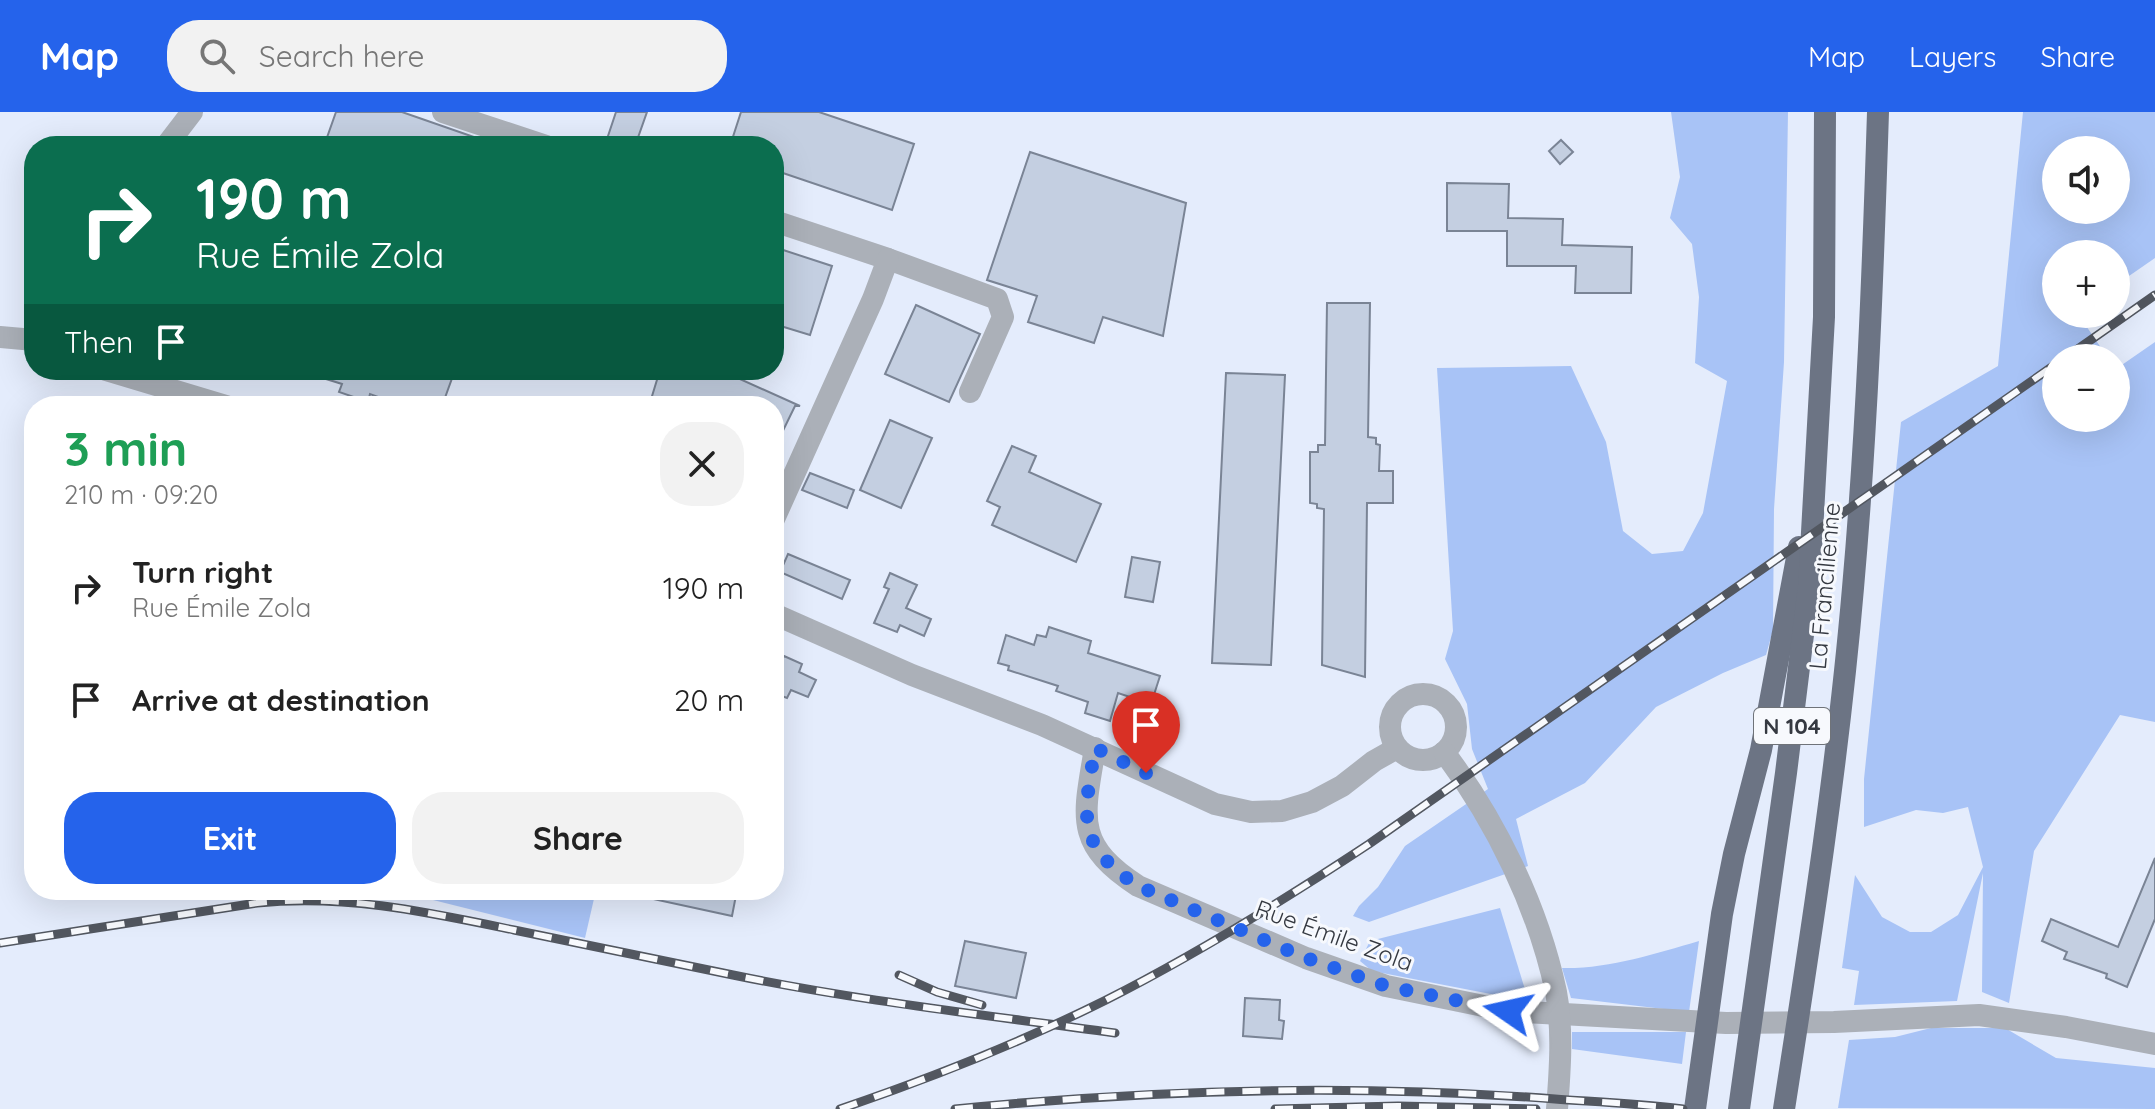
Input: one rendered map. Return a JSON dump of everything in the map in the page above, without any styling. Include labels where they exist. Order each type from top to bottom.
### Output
[{"type":"highway","name":"La Francilienne","points":[[1739,1109],[1809,586],[1824,317],[1825,112]]},
{"type":"highway","name":"La Francilienne","points":[[1784,1109],[1830,787],[1853,590],[1872,331],[1878,112]]},
{"type":"highway","points":[[1695,1109],[1734,854],[1767,721],[1813,475]]},
{"type":"street","points":[[174,136],[192,112]]},
{"type":"street","points":[[443,112],[516,136]]},
{"type":"street","points":[[784,224],[997,299],[1003,317],[970,392]]},
{"type":"street","points":[[784,497],[888,259]]},
{"type":"street","points":[[0,337],[24,339]]},
{"type":"street","points":[[139,380],[193,396]]},
{"type":"street","points":[[784,618],[912,675],[1095,748],[1215,804],[1251,812],[1282,811],[1312,802],[1342,786],[1397,748]]},
{"type":"street","points":[[1420,693],[1444,701],[1456,720],[1456,733],[1452,744],[1444,752],[1428,760],[1413,759],[1397,748],[1389,730],[1392,714],[1407,697],[1420,693]]},
{"type":"street","name":"Rue Émile Zola","points":[[1095,748],[1086,806],[1087,832],[1098,853],[1114,871],[1138,886],[1306,958],[1386,986],[1508,1011],[1726,1023],[1979,1015],[2155,1044]]},
{"type":"street","points":[[1444,752],[1482,807],[1520,885],[1542,943],[1556,994],[1560,1037],[1557,1109]]},
{"type":"shaded area","points":[[1671,112],[1788,112],[1784,362],[1774,509],[1773,630],[1766,655],[1656,707],[1585,783],[1516,819],[1528,866],[1369,922],[1353,916],[1378,887],[1405,846],[1488,789],[1472,749],[1467,704],[1445,659],[1453,631],[1437,368],[1571,366],[1606,442],[1623,531],[1652,554],[1683,551],[1703,513],[1727,381],[1695,363],[1699,297],[1692,244],[1670,218],[1680,177]]},
{"type":"shaded area","points":[[2023,112],[2155,112],[2155,258],[2130,275],[2130,240],[2042,240],[2042,328],[2088,328],[2098,344],[2042,344],[2042,432],[2130,432],[2130,359],[2155,342],[2155,722],[2120,715],[2034,851],[2009,1003],[1982,992],[1983,873],[1957,1001],[1854,1005],[1859,971],[1842,968],[1855,875],[1882,917],[1910,932],[1931,932],[1958,915],[1983,867],[1968,807],[1943,813],[1916,810],[1864,827],[1864,779],[1901,422],[1998,366]]},
{"type":"shaded area","points":[[433,900],[594,900],[585,938]]},
{"type":"shaded area","points":[[1500,908],[1527,996],[1501,996],[1372,971],[1360,961],[1370,941]]},
{"type":"shaded area","points":[[1699,941],[1689,1012],[1571,998],[1562,968],[1614,963]]},
{"type":"shaded area","points":[[1931,1028],[2005,1028],[2056,1058],[2155,1068],[2155,1109],[1838,1108],[1849,1040],[1895,1037]]},
{"type":"shaded area","points":[[1572,1032],[1686,1032],[1682,1064],[1572,1049]]},
{"type":"building","points":[[336,112],[402,112],[471,136],[328,136]]},
{"type":"building","points":[[616,112],[647,112],[639,136],[608,136]]},
{"type":"building","points":[[741,112],[819,112],[914,144],[892,210],[784,173],[784,136],[733,136]]},
{"type":"building","points":[[1561,140],[1573,152],[1560,164],[1549,151]]},
{"type":"building","points":[[1030,152],[1186,203],[1163,336],[1103,317],[1094,343],[1028,322],[1037,296],[987,280]]},
{"type":"building","points":[[1447,183],[1509,184],[1508,218],[1563,219],[1562,245],[1632,247],[1631,293],[1575,293],[1576,266],[1507,266],[1507,231],[1447,231]]},
{"type":"building","points":[[784,250],[832,266],[810,335],[784,327]]},
{"type":"building","points":[[1327,303],[1370,303],[1368,437],[1376,438],[1376,444],[1380,445],[1379,471],[1393,471],[1393,503],[1367,503],[1365,677],[1322,665],[1324,509],[1310,503],[1310,452],[1318,452],[1318,445],[1325,445]]},
{"type":"building","points":[[916,305],[980,334],[949,402],[885,374]]},
{"type":"building","points":[[1226,373],[1285,375],[1271,665],[1212,663]]},
{"type":"building","points":[[329,380],[451,380],[446,396],[351,396],[339,392],[342,384]]},
{"type":"building","points":[[657,380],[742,380],[778,396],[652,396]]},
{"type":"building","points":[[784,399],[800,406],[795,406],[784,429]]},
{"type":"building","points":[[890,420],[932,438],[901,508],[860,490]]},
{"type":"building","points":[[1012,446],[1036,456],[1029,472],[1101,504],[1076,562],[992,525],[1000,507],[987,501]]},
{"type":"building","points":[[810,473],[854,490],[847,508],[802,490]]},
{"type":"building","points":[[788,554],[850,580],[842,599],[784,574]]},
{"type":"building","points":[[1132,557],[1160,562],[1153,602],[1125,597]]},
{"type":"building","points":[[890,573],[917,585],[906,608],[931,619],[924,636],[900,625],[897,632],[874,623],[889,589],[884,587]]},
{"type":"building","points":[[1049,627],[1091,641],[1088,653],[1160,676],[1151,704],[1118,693],[1110,721],[1085,713],[1088,702],[1056,691],[1058,686],[1008,670],[1009,666],[998,663],[1006,635],[1034,645],[1037,635],[1046,637]]},
{"type":"building","points":[[784,656],[802,664],[799,672],[816,680],[808,697],[791,690],[787,698],[784,697]]},
{"type":"building","points":[[2155,858],[2155,919],[2127,987],[2106,978],[2107,974],[2064,959],[2067,952],[2042,941],[2051,919],[2118,947]]},
{"type":"building","points":[[658,900],[735,900],[732,916]]},
{"type":"building","points":[[965,941],[1026,953],[1016,998],[955,986]]},
{"type":"building","points":[[1245,998],[1280,1000],[1279,1020],[1284,1021],[1282,1039],[1243,1036]]},
{"type":"railway","points":[[2085,344],[2155,295]]},
{"type":"railway","points":[[840,1109],[975,1059],[1074,1016],[1174,964],[1272,906],[1369,844],[2042,374]]},
{"type":"railway","points":[[0,943],[257,903],[354,903],[450,917],[828,992],[1115,1033]]},
{"type":"railway","points":[[899,975],[937,992],[982,1005]]},
{"type":"railway","points":[[955,1109],[1180,1093],[1330,1090],[1480,1094],[1683,1109]]},
{"type":"railway","points":[[1275,1109],[1398,1106],[1536,1109]]},
{"type":"route","points":[[1146,773],[1095,748],[1086,806],[1087,832],[1098,853],[1114,871],[1138,886],[1306,958],[1386,986],[1508,1011]]}]
